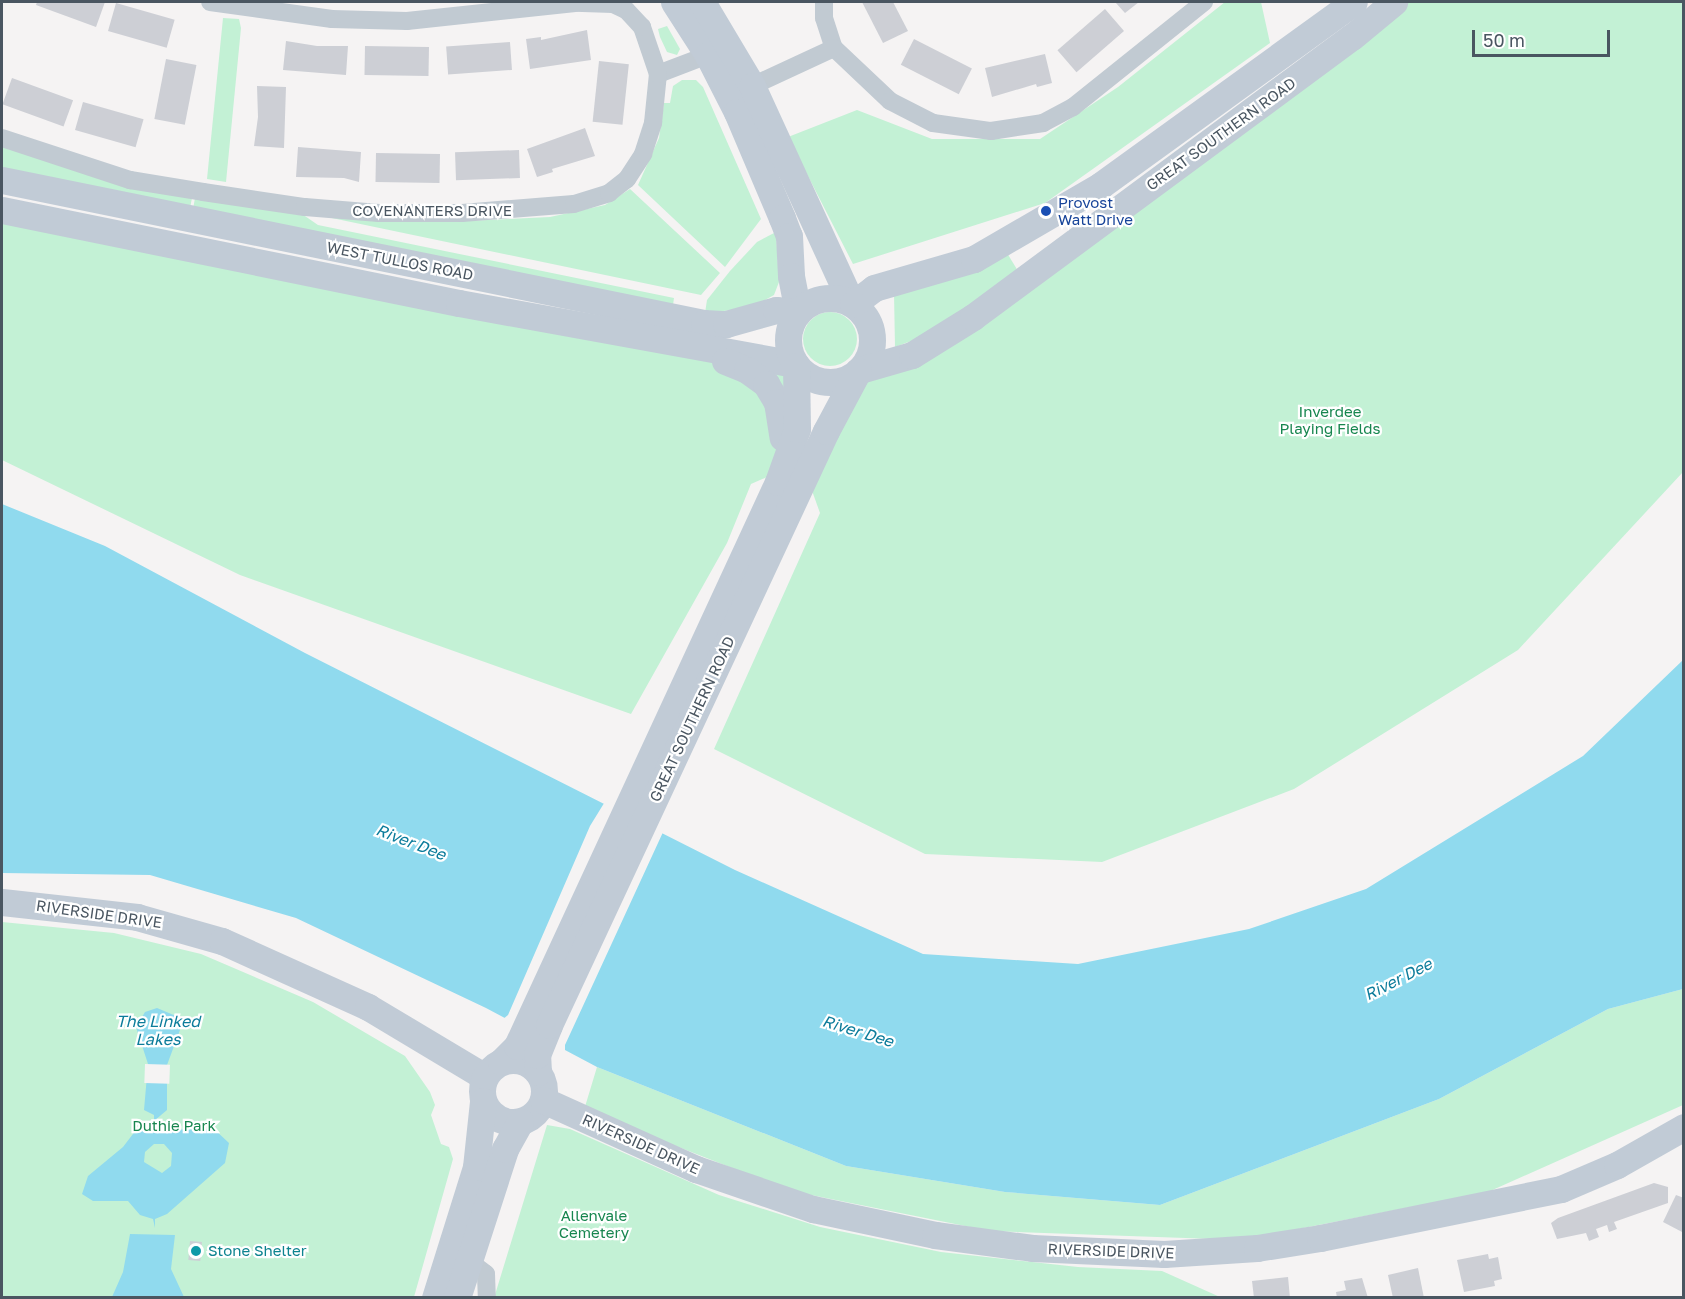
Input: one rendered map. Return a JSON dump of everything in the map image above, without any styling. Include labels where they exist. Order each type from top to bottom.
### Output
[{"type":"main road","points":[[674,2],[708,55],[737,112],[789,236],[792,284],[798,312],[787,338],[796,365],[805,374],[826,382],[838,382],[859,371],[870,355],[872,335],[866,316],[852,303],[752,86],[702,2]]},
{"type":"main road","name":"GREAT SOUTHERN ROAD","points":[[852,303],[874,288],[974,259],[1101,185],[1354,2]]},
{"type":"main road","name":"GREAT SOUTHERN ROAD","points":[[435,1298],[476,1167],[510,1069],[787,481],[859,371],[912,355],[974,317],[1343,44],[1394,2]]},
{"type":"main road","name":"WEST TULLOS ROAD","points":[[2,180],[704,323],[743,321],[776,310],[798,312]]},
{"type":"main road","name":"WEST TULLOS ROAD","points":[[2,210],[694,348],[796,365]]},
{"type":"main road","points":[[798,312],[823,298],[852,303]]},
{"type":"main road","points":[[694,348],[747,370],[766,384],[777,402],[782,419],[787,481]]},
{"type":"main road","name":"GREAT SOUTHERN ROAD","points":[[787,481],[797,429],[796,365]]},
{"type":"main road","name":"RIVERSIDE DRIVE","points":[[2,902],[137,917],[222,941],[510,1069],[501,1121],[520,1122]]},
{"type":"main road","points":[[458,1298],[504,1149],[520,1122],[538,1110],[543,1100],[544,1085],[510,1069]]},
{"type":"main road","name":"RIVERSIDE DRIVE","points":[[543,1100],[696,1169],[800,1206],[934,1235],[1100,1252],[1164,1254],[1257,1248],[1440,1216],[1561,1189],[1680,1137]]},
{"type":"street","points":[[210,2],[283,7],[407,21],[575,3],[613,4],[626,10],[642,27],[658,74],[708,55],[752,86],[834,48]]},
{"type":"street","points":[[824,2],[824,18],[834,48],[890,101],[933,123],[991,131],[1043,123],[1072,107],[1204,2]]},
{"type":"street","name":"COVENANTERS DRIVE","points":[[2,138],[130,180],[305,207],[379,213],[532,210],[574,204],[609,193],[627,179],[643,154],[653,123],[658,74]]},
{"type":"street","points":[[469,1261],[486,1274],[487,1298]]},
{"type":"green space","points":[[1225,2],[1261,2],[1270,43],[1045,203],[853,264],[788,137],[857,110],[932,139],[1040,139],[1118,87]]},
{"type":"green space","name":"Inverdee Playing Fields","points":[[1394,2],[1683,2],[1683,472],[1518,650],[1294,789],[1102,862],[925,854],[714,749],[820,513],[806,474],[858,371],[912,355]]},
{"type":"green space","points":[[223,18],[239,19],[241,28],[226,182],[207,179]]},
{"type":"green space","points":[[667,26],[680,49],[677,55],[667,52],[660,37],[658,29]]},
{"type":"green space","points":[[682,80],[696,80],[703,87],[761,219],[725,267],[638,185],[659,138],[664,103],[670,103],[673,86]]},
{"type":"green space","points":[[2,145],[192,198],[190,208],[2,170]]},
{"type":"green space","points":[[630,189],[720,273],[701,295],[327,217],[465,221],[550,217],[605,205]]},
{"type":"green space","points":[[195,198],[302,214],[318,225],[674,298],[673,305],[193,209]]},
{"type":"green space","points":[[2,210],[796,366],[783,470],[751,484],[727,543],[631,714],[240,575],[2,460]]},
{"type":"green space","points":[[776,232],[779,282],[774,295],[751,308],[705,313],[707,300],[730,271],[757,242]]},
{"type":"green space","points":[[1007,253],[1018,271],[930,334],[895,347],[894,293]]},
{"type":"green space","points":[[830,312],[840,314],[849,320],[855,329],[857,339],[855,349],[849,358],[840,364],[830,366],[820,364],[811,358],[805,349],[803,339],[805,329],[811,320],[820,314]]},
{"type":"green space","name":"Duthie Park","points":[[2,922],[114,933],[201,954],[313,1002],[405,1056],[430,1092],[435,1105],[431,1115],[441,1144],[449,1147],[453,1159],[414,1297],[2,1297]]},
{"type":"green space","points":[[1683,989],[1683,1105],[1488,1192],[1242,1240],[990,1231],[791,1191],[584,1110],[597,1067],[846,1166],[1005,1192],[1160,1205],[1439,1099],[1608,1009]]},
{"type":"green space","name":"Allenvale Cemetery","points":[[547,1125],[570,1129],[719,1195],[820,1227],[941,1252],[1078,1267],[1162,1271],[1220,1297],[494,1298]]},
{"type":"water","name":"River Dee","points":[[2,504],[105,546],[305,653],[735,870],[923,954],[1078,964],[1249,929],[1366,889],[1583,756],[1683,660],[1683,989],[1608,1009],[1439,1099],[1160,1205],[1005,1192],[846,1166],[597,1067],[486,1008],[296,918],[150,875],[2,873]]},
{"type":"water","name":"The Linked Lakes","points":[[157,1008],[176,1016],[180,1030],[167,1065],[167,1110],[154,1121],[154,1115],[144,1110],[148,1064],[136,1027],[145,1012]]},
{"type":"water","points":[[214,1129],[229,1143],[225,1163],[167,1214],[155,1219],[155,1228],[153,1219],[140,1215],[128,1201],[93,1201],[82,1194],[88,1176],[123,1147],[136,1130]],"holes":[[[154,1144],[164,1144],[172,1153],[171,1166],[162,1173],[144,1162],[145,1152]]]},
{"type":"water","points":[[130,1234],[175,1235],[171,1269],[184,1297],[112,1297],[123,1272]]},
{"type":"pier","points":[[606,800],[664,830],[565,1045],[565,1054],[502,1020],[508,1015],[590,826]]},
{"type":"pier","points":[[145,1064],[170,1065],[169,1084],[144,1083]]},
{"type":"building","points":[[37,2],[105,2],[96,27],[36,5]]},
{"type":"building","points":[[862,2],[893,2],[908,31],[883,43]]},
{"type":"building","points":[[1115,2],[1139,2],[1125,13]]},
{"type":"building","points":[[116,3],[175,20],[167,48],[108,31]]},
{"type":"building","points":[[1105,9],[1124,31],[1076,72],[1057,50]]},
{"type":"building","points":[[587,30],[591,60],[530,69],[526,39],[541,37],[541,40]]},
{"type":"building","points":[[914,39],[972,69],[959,94],[901,65]]},
{"type":"building","points":[[286,41],[317,46],[348,46],[346,75],[283,70]]},
{"type":"building","points":[[510,42],[512,70],[448,74],[446,46]]},
{"type":"building","points":[[365,46],[429,47],[428,76],[364,75]]},
{"type":"building","points":[[1045,54],[1052,83],[1037,87],[1036,84],[992,97],[985,68]]},
{"type":"building","points":[[166,59],[196,65],[185,125],[154,119]]},
{"type":"building","points":[[599,61],[629,64],[622,125],[593,122]]},
{"type":"building","points":[[12,78],[73,100],[64,127],[2,104]]},
{"type":"building","points":[[257,86],[286,87],[284,148],[254,146],[258,117]]},
{"type":"building","points":[[83,102],[144,119],[136,147],[75,130]]},
{"type":"building","points":[[585,128],[595,156],[552,169],[553,172],[537,177],[527,149]]},
{"type":"building","points":[[298,147],[361,152],[359,182],[344,178],[296,177]]},
{"type":"building","points":[[519,150],[520,178],[456,180],[455,152]]},
{"type":"building","points":[[376,153],[440,154],[439,183],[375,182]]},
{"type":"building","points":[[1654,1183],[1668,1187],[1668,1203],[1614,1222],[1617,1229],[1609,1232],[1607,1225],[1596,1229],[1599,1237],[1589,1241],[1586,1233],[1557,1239],[1551,1223],[1558,1218]]},
{"type":"building","points":[[1676,1195],[1684,1198],[1684,1233],[1663,1222]]},
{"type":"building","name":"Stone Shelter","points":[[190,1241],[202,1242],[200,1261],[188,1260]]},
{"type":"building","points":[[1488,1254],[1489,1259],[1498,1257],[1502,1279],[1494,1281],[1495,1286],[1464,1292],[1457,1260]]},
{"type":"building","points":[[1418,1268],[1424,1298],[1393,1298],[1388,1275]]},
{"type":"building","points":[[1288,1277],[1290,1298],[1254,1298],[1252,1281]]},
{"type":"building","points":[[1362,1278],[1368,1298],[1337,1298],[1336,1292],[1346,1290],[1344,1281]]},
{"type":"place","name":"Provost Watt Drive","points":[[1046,211]]},
{"type":"place","name":"Stone Shelter","points":[[196,1251]]}]
